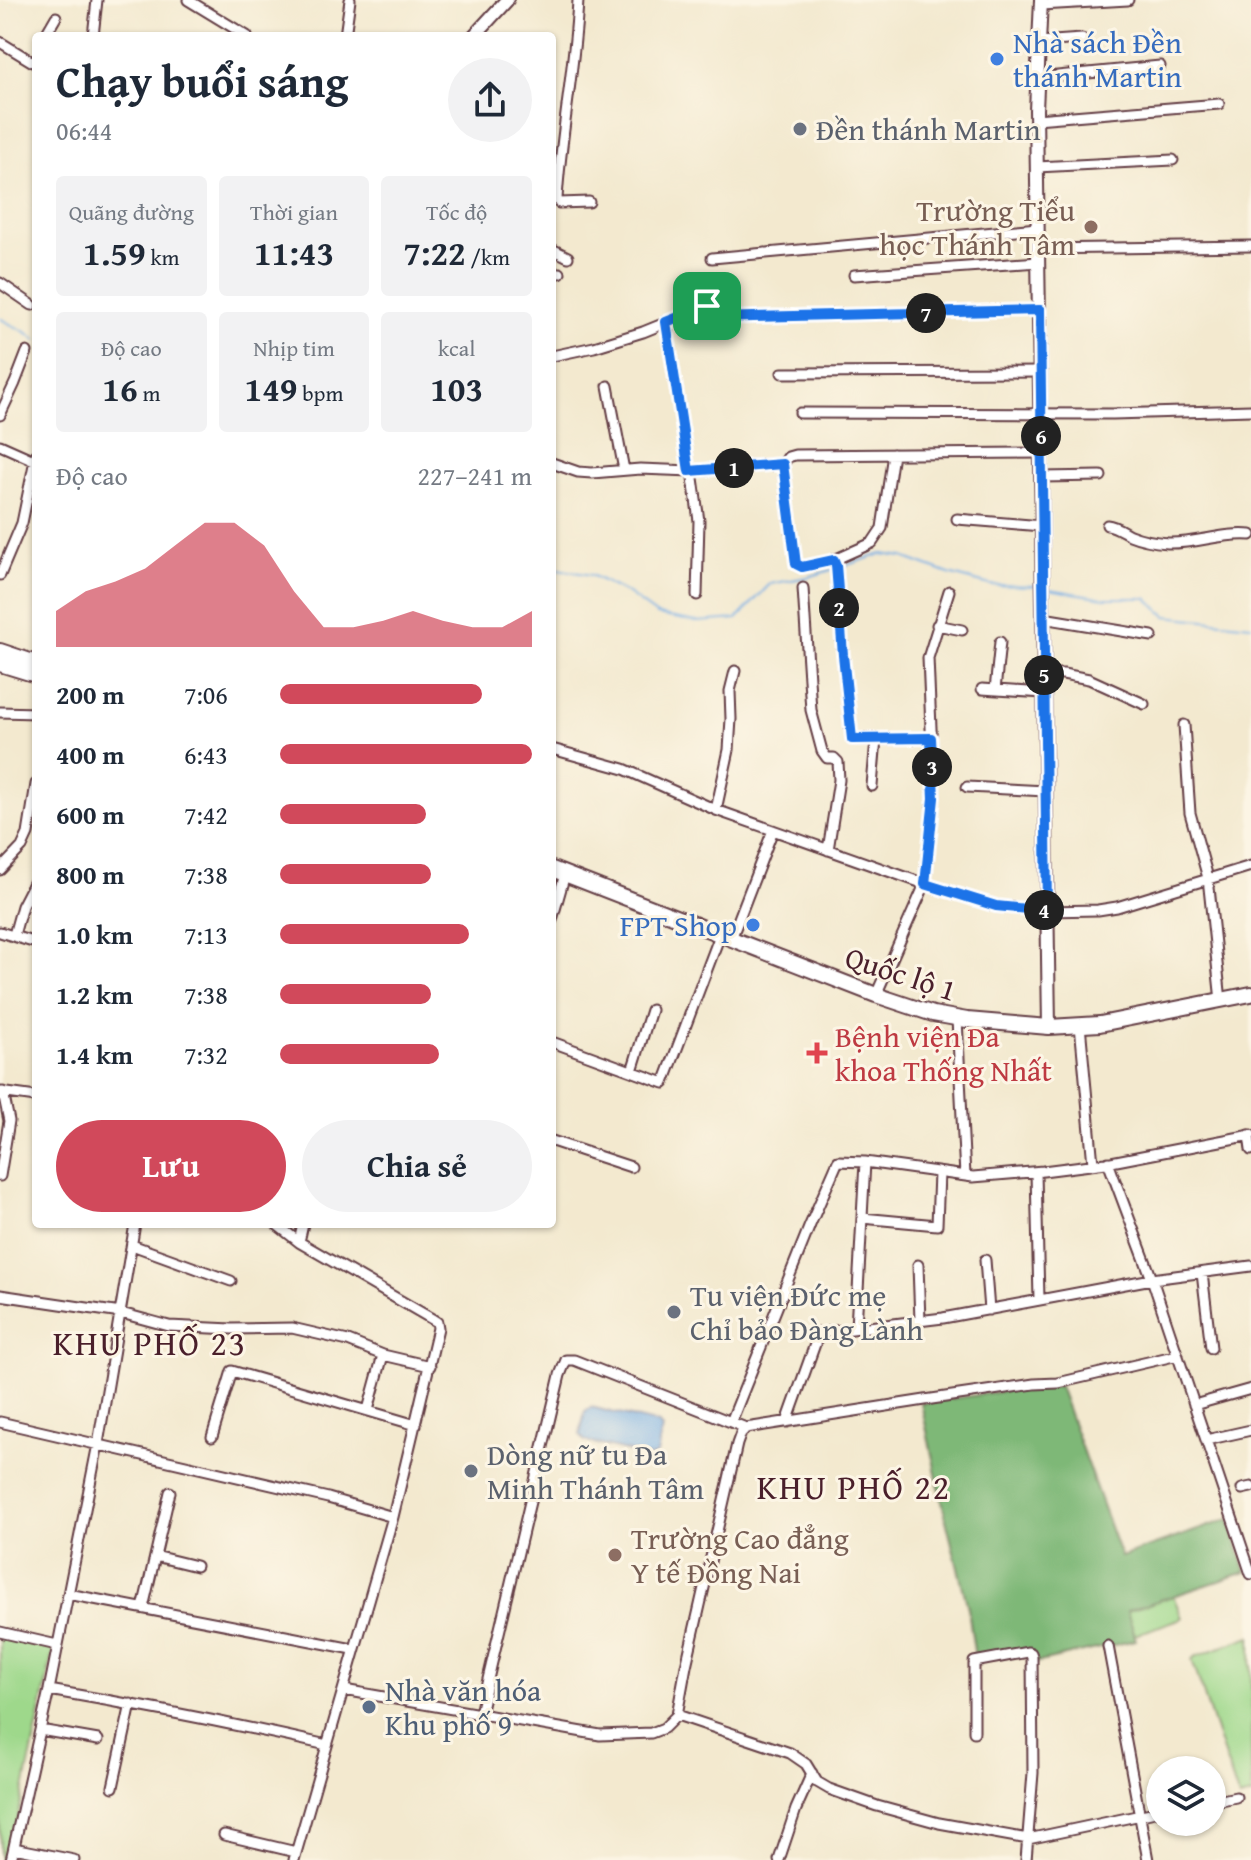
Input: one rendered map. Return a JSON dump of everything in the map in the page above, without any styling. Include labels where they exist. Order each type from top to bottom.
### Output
[{"type":"highway","points":[[0,651],[32,662]]},
{"type":"highway","points":[[0,664],[32,674]]},
{"type":"highway","name":"Quốc lộ 1","points":[[558,872],[876,995],[957,1019],[1049,1027],[1108,1023],[1251,994]]},
{"type":"main road","points":[[478,32],[507,0]]},
{"type":"main road","points":[[1041,2],[1036,119],[1049,1027]]},
{"type":"street","points":[[93,32],[97,0]]},
{"type":"street","points":[[188,0],[240,32]]},
{"type":"street","points":[[346,32],[350,0]]},
{"type":"street","points":[[578,0],[557,201],[589,202]]},
{"type":"street","points":[[1041,2],[1128,0]]},
{"type":"street","points":[[47,32],[56,17]]},
{"type":"street","points":[[1039,42],[1082,39]]},
{"type":"street","points":[[0,42],[32,58]]},
{"type":"street","points":[[1037,78],[1160,66]]},
{"type":"street","points":[[1036,119],[1219,104]]},
{"type":"street","points":[[1037,167],[1173,160]]},
{"type":"street","points":[[712,258],[1038,228]]},
{"type":"street","points":[[854,275],[1039,256],[1251,246]]},
{"type":"street","points":[[556,251],[568,257]]},
{"type":"street","points":[[0,283],[32,305]]},
{"type":"street","points":[[556,355],[643,332],[707,306],[715,318],[1040,310]]},
{"type":"street","points":[[666,322],[699,521],[697,595]]},
{"type":"street","points":[[0,415],[27,352]]},
{"type":"street","points":[[782,373],[1040,372]]},
{"type":"street","points":[[608,386],[624,470]]},
{"type":"street","points":[[800,413],[1041,414],[1251,410]]},
{"type":"street","points":[[0,445],[32,457]]},
{"type":"street","points":[[893,454],[882,528],[872,543],[836,566],[802,567],[796,564],[783,464],[788,457],[795,455],[893,454],[1042,453]]},
{"type":"street","points":[[556,464],[592,473],[640,469],[691,471],[783,464]]},
{"type":"street","points":[[0,575],[22,523],[32,473]]},
{"type":"street","points":[[1042,477],[1101,476]]},
{"type":"street","points":[[957,519],[1042,526]]},
{"type":"street","points":[[1107,525],[1138,538],[1170,543],[1251,535]]},
{"type":"street","points":[[836,566],[852,739],[931,738]]},
{"type":"street","points":[[803,588],[811,710],[822,751],[827,758],[838,762],[839,780],[828,850]]},
{"type":"street","points":[[876,995],[925,884],[934,798],[928,658],[949,591]]},
{"type":"street","points":[[1043,618],[1152,636]]},
{"type":"street","points":[[937,625],[962,630]]},
{"type":"street","points":[[995,690],[1000,642]]},
{"type":"street","points":[[716,810],[729,750],[730,691],[735,671]]},
{"type":"street","points":[[1044,674],[1089,679],[1144,704]]},
{"type":"street","points":[[982,689],[1044,693]]},
{"type":"street","points":[[0,712],[32,713]]},
{"type":"street","points":[[1184,725],[1190,813],[1208,878],[1221,1001]]},
{"type":"street","points":[[872,786],[876,739]]},
{"type":"street","points":[[556,750],[624,769],[716,810],[996,906],[1047,911],[1098,910],[1251,866]]},
{"type":"street","points":[[967,787],[1046,791]]},
{"type":"street","points":[[0,870],[22,847],[28,834],[32,809]]},
{"type":"street","points":[[556,1043],[664,1083],[773,830]]},
{"type":"street","points":[[14,935],[22,906],[32,887]]},
{"type":"street","points":[[0,932],[32,942]]},
{"type":"street","points":[[632,1071],[651,1010]]},
{"type":"street","points":[[957,1019],[965,1176]]},
{"type":"street","points":[[1080,1025],[1093,1164]]},
{"type":"street","points":[[0,1176],[9,1121],[2,1092],[32,1096]]},
{"type":"street","points":[[731,1422],[838,1161],[973,1177],[1108,1162],[1250,1135],[1251,1150]]},
{"type":"street","points":[[556,1142],[631,1167]]},
{"type":"street","points":[[856,1328],[865,1162]]},
{"type":"street","points":[[1108,1162],[1152,1279],[1251,1574]]},
{"type":"street","points":[[1036,1172],[1039,1300]]},
{"type":"street","points":[[862,1218],[937,1225],[939,1173]]},
{"type":"street","points":[[11,1860],[98,1444],[134,1228]]},
{"type":"street","points":[[224,1835],[295,1856],[393,1517],[438,1334],[437,1322],[299,1242],[281,1228]]},
{"type":"street","points":[[299,1242],[302,1228]]},
{"type":"street","points":[[132,1245],[231,1281]]},
{"type":"street","points":[[985,1260],[989,1310]]},
{"type":"street","points":[[918,1265],[920,1321]]},
{"type":"street","points":[[787,1422],[819,1333],[920,1321],[1152,1279],[1251,1266]]},
{"type":"street","points":[[1202,1273],[1211,1348]]},
{"type":"street","points":[[0,1295],[121,1313],[169,1326],[292,1328],[430,1366]]},
{"type":"street","points":[[368,1410],[383,1355]]},
{"type":"street","points":[[480,1713],[566,1360],[574,1360],[746,1428],[1034,1384],[1058,1383],[1178,1355]]},
{"type":"street","points":[[212,1437],[232,1371],[416,1425]]},
{"type":"street","points":[[1194,1405],[1251,1389]]},
{"type":"street","points":[[0,1422],[328,1498],[393,1517]]},
{"type":"street","points":[[344,1690],[600,1735],[651,1733],[664,1728],[677,1715],[737,1444],[746,1428]]},
{"type":"street","points":[[1206,1440],[1251,1430]]},
{"type":"street","points":[[143,1608],[170,1492]]},
{"type":"street","points":[[155,1556],[196,1566]]},
{"type":"street","points":[[68,1594],[353,1649]]},
{"type":"street","points":[[0,1632],[57,1645]]},
{"type":"street","points":[[1108,1646],[1148,1860]]},
{"type":"street","points":[[974,1732],[974,1663],[1031,1653],[1033,1773],[1026,1860]]},
{"type":"street","points":[[49,1690],[327,1745]]},
{"type":"street","points":[[113,1787],[131,1704]]},
{"type":"street","points":[[677,1715],[790,1753],[806,1764],[817,1782],[829,1789],[939,1823],[1028,1839],[1146,1814]]},
{"type":"street","points":[[40,1730],[98,1740]]},
{"type":"street","points":[[779,1860],[812,1773]]},
{"type":"street","points":[[1226,1799],[1236,1797]]},
{"type":"street","points":[[14,1848],[74,1860]]},
{"type":"green space","points":[[1059,1386],[1121,1557],[1229,1519],[1246,1572],[1127,1611],[1136,1640],[1035,1663],[1035,1656],[975,1658],[968,1608],[921,1403]]},
{"type":"green space","points":[[1173,1595],[1182,1618],[1135,1635],[1126,1611]]},
{"type":"green space","points":[[0,1635],[54,1647],[9,1860],[0,1860]]},
{"type":"green space","points":[[1251,1636],[1251,1796],[1239,1799],[1192,1660]]},
{"type":"water","points":[[591,1407],[659,1424],[662,1429],[657,1454],[651,1457],[585,1441],[580,1435],[585,1411]]},
{"type":"waterway","points":[[0,318],[32,336]]},
{"type":"waterway","points":[[840,567],[882,554],[903,557],[990,585],[1039,586]]},
{"type":"waterway","points":[[556,569],[591,575],[628,594],[657,615],[697,622],[737,619],[770,584],[834,569]]},
{"type":"waterway","points":[[1049,589],[1105,598],[1147,598],[1166,616],[1251,625]]},
{"type":"place","name":"Nhà sách Đền thánh Martin","points":[[997,59]]},
{"type":"place","name":"Đền thánh Martin","points":[[800,129]]},
{"type":"place","name":"Trường Tiểu học Thánh Tâm","points":[[1091,227]]},
{"type":"place","name":"FPT Shop","points":[[753,925]]},
{"type":"place","name":"Bệnh viện Đa khoa Thống Nhất","points":[[817,1053]]},
{"type":"place","name":"Tu viện Đức mẹ Chỉ bảo Đàng Lành","points":[[674,1312]]},
{"type":"place","name":"Dòng nữ tu Đa Minh Thánh Tâm","points":[[471,1471]]},
{"type":"place","name":"Trường Cao đẳng Y tế Đồng Nai","points":[[615,1555]]},
{"type":"place","name":"Nhà văn hóa Khu phố 9","points":[[369,1707]]},
{"type":"district","name":"KHU PHỐ 23","points":[[150,1342]]},
{"type":"district","name":"KHU PHỐ 22","points":[[854,1486]]},
{"type":"route","points":[[707,306],[715,318],[1040,310],[1047,911],[996,906],[925,884],[934,798],[931,738],[852,739],[836,565],[834,560],[802,567],[796,564],[783,464],[689,471],[666,322],[707,306]]}]
